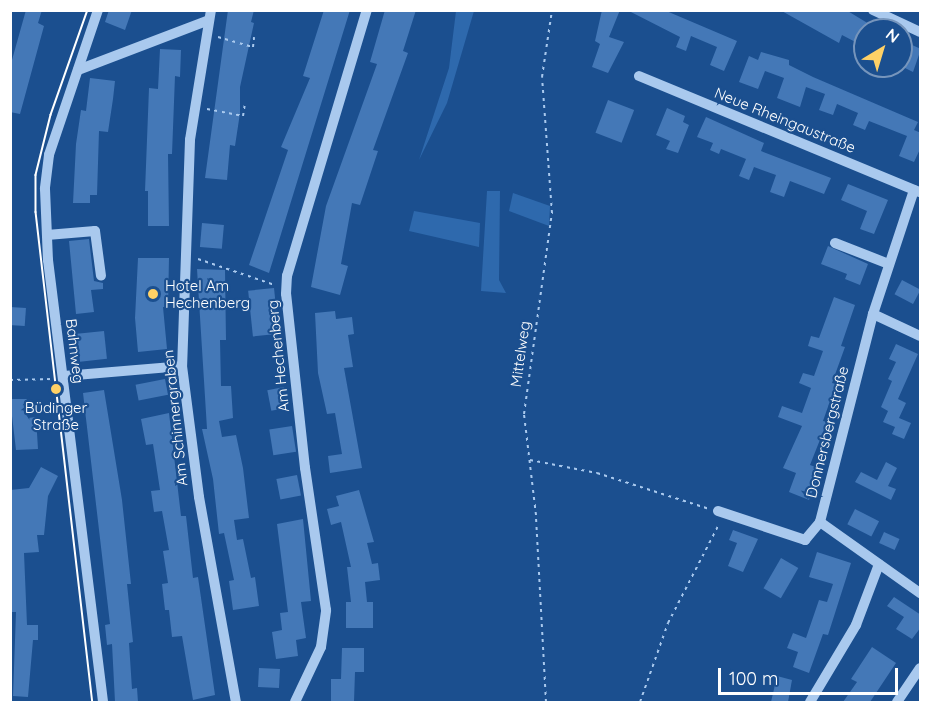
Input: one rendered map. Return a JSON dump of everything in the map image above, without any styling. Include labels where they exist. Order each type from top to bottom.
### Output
[{"type":"street","name":"Bahnweg","points":[[98,10],[49,155],[45,189],[47,235],[103,702]]},
{"type":"street","name":"Am Hechenberg","points":[[295,702],[321,647],[326,610],[305,468],[286,289],[367,10]]},
{"type":"street","points":[[873,10],[921,32]]},
{"type":"street","name":"Am Schinnergraben","points":[[78,70],[210,15]]},
{"type":"street","name":"Am Schinnergraben","points":[[210,15],[195,107],[184,254],[182,366],[199,497],[236,702]]},
{"type":"street","name":"Neue Rheingaustraße","points":[[639,76],[917,191]]},
{"type":"street","name":"Donnersbergstraße","points":[[917,191],[873,314],[820,522],[921,593]]},
{"type":"street","points":[[47,235],[95,231],[101,276]]},
{"type":"street","points":[[835,243],[889,264]]},
{"type":"street","points":[[873,314],[921,336]]},
{"type":"street","points":[[64,376],[182,366]]},
{"type":"street","points":[[721,512],[806,540],[820,522]]},
{"type":"street","points":[[810,702],[856,626],[879,564]]},
{"type":"street","points":[[897,702],[921,668]]},
{"type":"path","name":"Mittelweg","points":[[546,702],[525,390],[552,213],[542,77],[552,10]]},
{"type":"path","points":[[207,34],[253,47],[254,37]]},
{"type":"path","points":[[195,107],[243,117],[245,103]]},
{"type":"path","points":[[184,254],[286,289]]},
{"type":"path","points":[[10,380],[43,380]]},
{"type":"path","points":[[530,460],[597,473],[721,512],[668,623],[640,702]]},
{"type":"shaded area","points":[[456,11],[474,11],[447,103],[419,160],[449,68]]},
{"type":"shaded area","points":[[487,191],[500,191],[499,280],[506,293],[481,291]]},
{"type":"shaded area","points":[[513,193],[550,206],[549,226],[509,211]]},
{"type":"shaded area","points":[[414,211],[480,223],[479,247],[409,231]]},
{"type":"building","points":[[26,10],[42,10],[38,23],[44,26],[20,114],[10,112],[10,67]]},
{"type":"building","points":[[109,10],[132,10],[125,30],[105,22]]},
{"type":"building","points":[[228,10],[254,10],[251,22],[254,23],[240,87],[240,113],[235,146],[230,145],[227,180],[205,178]]},
{"type":"building","points":[[324,10],[350,10],[269,273],[249,265],[288,150],[281,147],[310,78],[303,76]]},
{"type":"building","points":[[385,10],[416,10],[403,51],[408,53],[373,150],[378,151],[360,205],[352,203],[341,264],[348,266],[340,295],[311,287],[326,206],[377,64],[370,62]]},
{"type":"building","points":[[602,10],[620,10],[609,37],[624,42],[608,73],[592,67],[600,44],[595,41]]},
{"type":"building","points":[[627,10],[664,10],[737,41],[724,71],[710,65],[717,47],[691,36],[686,51],[676,47],[680,37]]},
{"type":"building","points":[[780,10],[846,10],[859,18],[853,18],[853,41],[842,35],[839,43]]},
{"type":"building","points":[[913,45],[921,49],[913,72]]},
{"type":"building","points":[[160,49],[181,50],[180,77],[175,76],[172,154],[168,154],[169,226],[148,226],[148,191],[145,191],[149,88],[158,89]]},
{"type":"building","points":[[761,52],[789,60],[789,65],[813,77],[918,122],[914,130],[921,133],[921,147],[914,162],[899,156],[907,136],[869,121],[865,130],[853,125],[858,113],[837,104],[833,115],[819,110],[825,94],[806,87],[800,107],[777,98],[784,78],[765,71],[758,89],[739,82],[749,56],[758,60]]},
{"type":"building","points":[[90,78],[115,81],[113,99],[108,132],[99,131],[97,195],[90,195],[90,203],[73,203],[76,144],[81,110],[86,111]]},
{"type":"building","points":[[608,100],[634,110],[622,143],[595,133]]},
{"type":"building","points":[[667,108],[685,116],[683,122],[689,125],[678,153],[666,149],[670,141],[656,135]]},
{"type":"building","points":[[706,117],[764,143],[761,151],[831,178],[824,194],[790,181],[784,197],[770,192],[776,175],[754,167],[749,180],[739,176],[746,159],[721,149],[719,154],[710,150],[713,143],[697,137]]},
{"type":"building","points":[[848,184],[888,200],[874,234],[860,229],[867,211],[841,200]]},
{"type":"building","points":[[202,223],[224,225],[222,249],[200,247]]},
{"type":"building","points":[[89,239],[94,281],[103,283],[103,289],[91,290],[94,312],[76,314],[69,241]]},
{"type":"building","points":[[828,246],[868,264],[860,285],[845,279],[847,274],[821,264]]},
{"type":"building","points":[[138,258],[169,258],[168,307],[163,307],[167,349],[138,352],[135,318]]},
{"type":"building","points":[[197,269],[225,270],[226,340],[220,340],[221,386],[231,386],[233,418],[219,421],[222,437],[236,435],[243,468],[249,518],[234,520],[237,540],[243,539],[251,578],[255,577],[259,606],[233,610],[229,581],[234,580],[224,533],[219,534],[213,479],[202,429],[207,429]]},
{"type":"building","points":[[902,280],[920,290],[913,304],[894,294]]},
{"type":"building","points":[[274,288],[279,334],[253,336],[248,291]]},
{"type":"building","points":[[834,297],[855,305],[841,346],[845,347],[832,383],[836,384],[823,421],[827,422],[810,465],[821,469],[809,500],[789,492],[796,473],[783,468],[802,426],[778,417],[782,406],[802,413],[811,388],[799,383],[803,373],[814,376],[823,351],[808,346],[811,336],[819,338]]},
{"type":"building","points":[[10,307],[26,308],[25,326],[10,325]]},
{"type":"building","points":[[335,311],[336,319],[352,317],[354,334],[348,335],[353,367],[344,368],[362,468],[330,473],[328,456],[342,454],[335,413],[327,414],[318,373],[315,313]]},
{"type":"building","points":[[104,331],[107,359],[80,362],[77,334]]},
{"type":"building","points":[[896,344],[918,354],[898,399],[906,403],[899,418],[911,423],[904,439],[892,434],[895,427],[883,422],[888,411],[881,407],[892,381],[888,379],[896,362],[889,359]]},
{"type":"building","points":[[165,379],[168,395],[139,400],[136,385]]},
{"type":"building","points":[[284,387],[288,408],[271,411],[267,390]]},
{"type":"building","points":[[104,390],[122,500],[131,584],[127,584],[133,642],[129,643],[132,689],[137,688],[138,702],[115,702],[112,644],[107,645],[105,625],[110,624],[83,393]]},
{"type":"building","points":[[10,399],[28,399],[28,418],[36,417],[38,449],[16,450]]},
{"type":"building","points":[[169,413],[181,516],[186,516],[193,578],[198,577],[215,695],[193,700],[182,636],[172,637],[169,610],[165,610],[162,584],[168,583],[163,551],[169,550],[162,511],[154,512],[151,491],[160,490],[153,444],[146,445],[141,419]]},
{"type":"building","points":[[292,426],[296,452],[273,455],[269,430]]},
{"type":"building","points":[[886,462],[897,468],[888,486],[896,489],[891,500],[855,482],[861,472],[877,480]]},
{"type":"building","points":[[41,467],[58,476],[48,496],[44,535],[37,535],[39,552],[24,553],[27,625],[38,625],[38,640],[33,640],[28,697],[13,696],[16,612],[10,612],[10,490],[29,488]]},
{"type":"building","points":[[297,475],[301,496],[280,500],[276,479]]},
{"type":"building","points":[[359,490],[374,542],[367,543],[372,564],[378,563],[380,580],[365,582],[367,602],[373,602],[373,628],[346,628],[346,602],[351,602],[347,567],[351,567],[341,522],[331,525],[327,509],[339,506],[336,496]]},
{"type":"building","points":[[855,509],[879,521],[871,536],[847,524]]},
{"type":"building","points":[[303,519],[311,601],[301,602],[306,638],[296,640],[298,656],[276,659],[272,632],[282,630],[280,613],[288,612],[277,524]]},
{"type":"building","points":[[733,530],[758,539],[743,572],[728,566],[737,543],[729,540]]},
{"type":"building","points":[[884,532],[900,539],[895,550],[879,543]]},
{"type":"building","points":[[817,552],[851,563],[828,635],[823,634],[809,673],[793,667],[798,652],[787,648],[793,633],[806,638],[819,600],[827,602],[833,584],[809,577]]},
{"type":"building","points":[[781,558],[798,568],[781,598],[764,588]]},
{"type":"building","points":[[894,597],[921,615],[921,627],[912,639],[896,629],[904,617],[887,606]]},
{"type":"building","points":[[872,647],[896,663],[870,702],[843,702],[857,682],[851,679]]},
{"type":"building","points":[[342,648],[364,648],[364,672],[355,672],[354,702],[331,702],[331,679],[341,679]]},
{"type":"building","points":[[259,668],[280,669],[279,688],[258,687]]},
{"type":"building","points":[[777,676],[792,680],[788,702],[771,702]]},
{"type":"tram line","points":[[88,10],[51,115],[36,175],[36,212],[93,702]]},
{"type":"place","name":"Hotel Am Hechenberg","points":[[153,294]]},
{"type":"place","name":"Büdinger Straße","points":[[56,389]]}]
